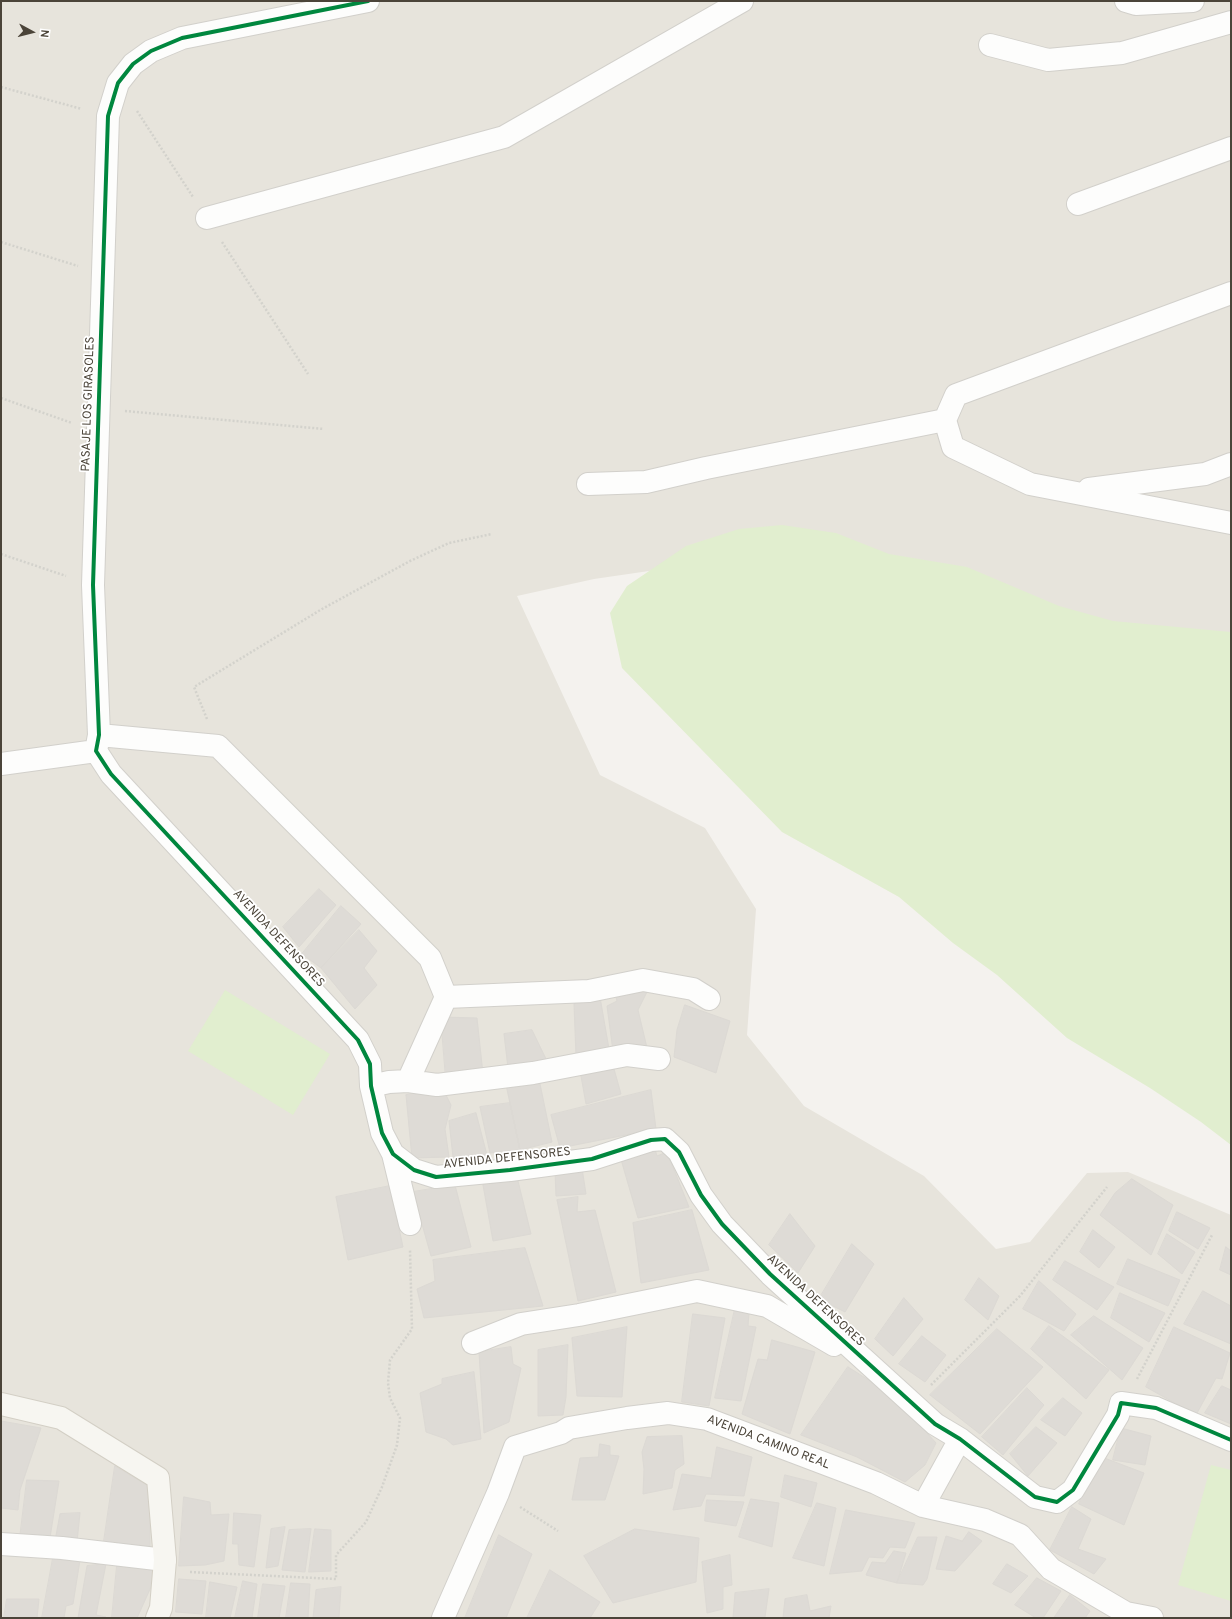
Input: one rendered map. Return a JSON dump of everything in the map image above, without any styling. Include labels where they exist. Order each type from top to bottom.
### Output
[{"type":"street","name":"PASAJE LOS GIRASOLES","points":[[97,743],[93,585],[108,116],[118,83],[133,64],[150,50],[182,38],[368,1]]},
{"type":"street","points":[[207,218],[504,137],[742,1]]},
{"type":"street","points":[[1126,1],[1136,4],[1193,1]]},
{"type":"street","points":[[990,45],[1048,60],[1122,53],[1231,22]]},
{"type":"street","points":[[1078,204],[1231,148]]},
{"type":"street","points":[[1231,293],[956,395],[945,420],[953,447],[1030,484],[1231,523]]},
{"type":"street","points":[[588,484],[646,482],[706,468],[945,420]]},
{"type":"street","points":[[1070,492],[1205,474],[1231,464]]},
{"type":"street","points":[[1,764],[97,743],[218,746],[430,958],[446,998],[408,1081]]},
{"type":"street","name":"AVENIDA DEFENSORES","points":[[97,743],[112,774],[358,1040],[370,1064],[371,1086],[382,1133],[393,1154],[414,1170],[436,1177],[510,1170],[592,1159],[651,1140],[664,1139],[679,1152],[701,1196],[722,1224],[770,1274],[935,1424],[960,1439],[1035,1497],[1057,1502],[1073,1490],[1118,1415],[1121,1403]]},
{"type":"street","points":[[446,998],[589,991],[643,980],[693,990],[709,999]]},
{"type":"street","points":[[371,1086],[389,1082],[408,1081],[437,1085],[533,1073],[626,1055],[659,1059]]},
{"type":"street","points":[[393,1154],[410,1224]]},
{"type":"street","points":[[474,1343],[521,1324],[579,1315],[697,1291],[767,1306],[870,1365]]},
{"type":"street","points":[[1121,1403],[1156,1408],[1231,1440]]},
{"type":"street","points":[[1,1404],[61,1418],[158,1478],[165,1560],[161,1608],[157,1618]]},
{"type":"street","name":"AVENIDA CAMINO REAL","points":[[498,1493],[515,1447],[561,1433],[569,1428],[668,1413],[706,1418],[876,1483],[923,1506]]},
{"type":"street","points":[[960,1439],[923,1506],[985,1520],[1020,1535],[1052,1569],[1126,1614],[1152,1618]]},
{"type":"street","points":[[443,1618],[498,1493]]},
{"type":"street","points":[[1,1544],[62,1548],[165,1560]]},
{"type":"path","points":[[1,86],[108,116]]},
{"type":"path","points":[[1,242],[103,274]]},
{"type":"path","points":[[1,398],[98,432]]},
{"type":"path","points":[[99,409],[324,429]]},
{"type":"path","points":[[218,746],[194,687],[322,608],[410,561],[449,543],[492,534]]},
{"type":"path","points":[[1,554],[93,585]]},
{"type":"path","points":[[913,1404],[1020,1296],[1107,1187]]},
{"type":"path","points":[[165,1560],[178,1572],[336,1579],[336,1555],[366,1522],[382,1487],[397,1446],[400,1418],[390,1398],[388,1383],[390,1360],[412,1329],[410,1224]]},
{"type":"path","points":[[1121,1403],[1133,1386],[1212,1235]]},
{"type":"path","points":[[498,1493],[558,1531]]},
{"type":"shaded area","points":[[1,1],[1231,1],[1231,660],[793,550],[594,579],[517,596],[600,775],[705,828],[756,909],[747,1035],[804,1106],[924,1176],[996,1249],[1030,1242],[1087,1173],[1128,1172],[1231,1215],[1231,1618],[1,1618]]},
{"type":"green space","points":[[782,525],[836,533],[889,554],[967,567],[1059,606],[1113,621],[1231,632],[1231,1145],[1201,1122],[1150,1088],[1067,1038],[997,975],[953,943],[899,897],[782,832],[622,668],[610,613],[627,586],[686,546],[739,529]]},
{"type":"green space","points":[[225,990],[330,1054],[293,1115],[188,1051]]},
{"type":"green space","points":[[1211,1465],[1231,1470],[1231,1601],[1178,1585]]},
{"type":"building","points":[[319,889],[336,905],[299,947],[283,927]]},
{"type":"building","points":[[341,906],[361,924],[321,968],[302,954]]},
{"type":"building","points":[[359,930],[377,951],[364,968],[377,985],[355,1009],[321,968]]},
{"type":"building","points":[[647,992],[638,1010],[648,1052],[613,1051],[607,1006],[617,1001],[615,993]]},
{"type":"building","points":[[600,997],[609,1049],[576,1056],[574,1004]]},
{"type":"building","points":[[685,1005],[730,1021],[716,1073],[674,1057],[677,1030]]},
{"type":"building","points":[[441,1017],[477,1018],[483,1074],[446,1079]]},
{"type":"building","points":[[532,1030],[547,1061],[508,1068],[504,1034]]},
{"type":"building","points":[[614,1069],[621,1094],[586,1104],[581,1076]]},
{"type":"building","points":[[539,1079],[552,1142],[520,1150],[505,1080]]},
{"type":"building","points":[[651,1090],[656,1129],[560,1148],[551,1115]]},
{"type":"building","points":[[444,1091],[451,1105],[445,1129],[449,1157],[412,1158],[406,1095]]},
{"type":"building","points":[[510,1103],[520,1150],[490,1153],[480,1107]]},
{"type":"building","points":[[476,1113],[487,1155],[453,1157],[449,1121]]},
{"type":"building","points":[[654,1146],[657,1156],[667,1152],[689,1207],[638,1218],[620,1156]]},
{"type":"building","points":[[582,1168],[586,1194],[556,1196],[555,1171]]},
{"type":"building","points":[[1132,1179],[1173,1205],[1151,1255],[1100,1215],[1115,1193]]},
{"type":"building","points":[[518,1181],[531,1234],[493,1241],[483,1185]]},
{"type":"building","points":[[455,1185],[471,1247],[431,1256],[413,1192]]},
{"type":"building","points":[[390,1186],[403,1247],[348,1260],[336,1197]]},
{"type":"building","points":[[578,1197],[577,1212],[595,1210],[616,1292],[578,1301],[557,1200]]},
{"type":"building","points":[[692,1210],[709,1270],[641,1283],[633,1223]]},
{"type":"building","points":[[1177,1212],[1210,1228],[1198,1249],[1169,1231]]},
{"type":"building","points":[[790,1214],[815,1246],[798,1273],[769,1245]]},
{"type":"building","points":[[1093,1230],[1115,1247],[1099,1268],[1080,1252]]},
{"type":"building","points":[[1167,1234],[1195,1252],[1182,1274],[1158,1254]]},
{"type":"building","points":[[852,1244],[874,1264],[845,1312],[819,1299]]},
{"type":"building","points":[[1226,1247],[1231,1251],[1231,1275],[1220,1270]]},
{"type":"building","points":[[525,1248],[543,1306],[424,1318],[417,1289],[435,1281],[433,1260]]},
{"type":"building","points":[[1128,1259],[1180,1280],[1168,1306],[1117,1284]]},
{"type":"building","points":[[1065,1261],[1114,1287],[1097,1310],[1053,1280]]},
{"type":"building","points":[[979,1278],[999,1296],[988,1320],[965,1300]]},
{"type":"building","points":[[1039,1281],[1076,1314],[1064,1331],[1023,1309]]},
{"type":"building","points":[[1203,1291],[1231,1306],[1231,1344],[1184,1324]]},
{"type":"building","points":[[1120,1293],[1165,1313],[1149,1342],[1111,1318]]},
{"type":"building","points":[[904,1298],[923,1319],[893,1356],[875,1339]]},
{"type":"building","points":[[735,1309],[749,1313],[748,1326],[756,1327],[741,1401],[715,1398]]},
{"type":"building","points":[[693,1314],[725,1318],[709,1406],[682,1402]]},
{"type":"building","points":[[1094,1316],[1143,1348],[1122,1380],[1071,1335]]},
{"type":"building","points":[[1049,1326],[1109,1370],[1086,1399],[1031,1349]]},
{"type":"building","points":[[627,1327],[622,1397],[577,1396],[572,1338]]},
{"type":"building","points":[[1174,1327],[1230,1353],[1222,1379],[1216,1378],[1196,1415],[1146,1387]]},
{"type":"building","points":[[997,1329],[1043,1367],[980,1434],[930,1395]]},
{"type":"building","points":[[922,1336],[946,1355],[925,1382],[899,1364]]},
{"type":"building","points":[[772,1340],[815,1352],[790,1434],[742,1414],[758,1359],[767,1360]]},
{"type":"building","points":[[568,1345],[566,1397],[563,1415],[538,1416],[538,1350]]},
{"type":"building","points":[[511,1347],[513,1364],[521,1368],[509,1422],[484,1433],[479,1352]]},
{"type":"building","points":[[848,1367],[894,1396],[936,1443],[925,1465],[905,1482],[857,1457],[801,1435]]},
{"type":"building","points":[[474,1372],[481,1439],[453,1445],[446,1439],[426,1432],[420,1393],[442,1384],[442,1379]]},
{"type":"building","points":[[1222,1386],[1231,1390],[1231,1424],[1205,1413]]},
{"type":"building","points":[[1027,1388],[1044,1405],[1003,1455],[982,1437]]},
{"type":"building","points":[[1063,1398],[1082,1413],[1065,1436],[1041,1420]]},
{"type":"building","points":[[1,1421],[41,1428],[20,1490],[18,1510],[1,1508]]},
{"type":"building","points":[[1036,1427],[1057,1443],[1028,1476],[1010,1454]]},
{"type":"building","points":[[1121,1428],[1151,1436],[1145,1465],[1113,1460]]},
{"type":"building","points":[[682,1436],[684,1464],[675,1470],[672,1488],[643,1494],[644,1469],[642,1452],[647,1437]]},
{"type":"building","points":[[600,1444],[610,1446],[610,1455],[619,1456],[605,1500],[572,1500],[580,1458],[598,1457]]},
{"type":"building","points":[[717,1447],[752,1457],[744,1496],[706,1494],[701,1506],[673,1510],[682,1474],[711,1478]]},
{"type":"building","points":[[1099,1456],[1144,1473],[1124,1525],[1079,1504]]},
{"type":"building","points":[[115,1466],[150,1487],[150,1555],[103,1548]]},
{"type":"building","points":[[785,1475],[817,1483],[811,1507],[781,1497]]},
{"type":"building","points":[[27,1480],[59,1481],[49,1544],[20,1538]]},
{"type":"building","points":[[184,1497],[210,1502],[211,1515],[229,1514],[224,1561],[205,1565],[179,1566]]},
{"type":"building","points":[[751,1499],[779,1503],[772,1547],[739,1537]]},
{"type":"building","points":[[707,1500],[744,1502],[736,1526],[705,1521]]},
{"type":"building","points":[[817,1503],[836,1508],[824,1566],[793,1558]]},
{"type":"building","points":[[1072,1507],[1091,1519],[1078,1549],[1106,1559],[1094,1574],[1050,1550]]},
{"type":"building","points":[[846,1510],[915,1523],[905,1548],[890,1547],[883,1558],[869,1557],[862,1571],[830,1574]]},
{"type":"building","points":[[80,1513],[77,1542],[55,1541],[60,1514]]},
{"type":"building","points":[[234,1513],[261,1515],[254,1567],[239,1565],[238,1544],[233,1544]]},
{"type":"building","points":[[285,1527],[278,1566],[266,1568],[271,1529]]},
{"type":"building","points":[[311,1529],[305,1572],[282,1570],[289,1530]]},
{"type":"building","points":[[315,1529],[331,1530],[331,1571],[309,1572]]},
{"type":"building","points":[[635,1529],[699,1538],[696,1582],[613,1603],[584,1556]]},
{"type":"building","points":[[969,1532],[982,1541],[955,1571],[936,1569],[946,1536],[962,1541]]},
{"type":"building","points":[[499,1535],[532,1554],[506,1618],[465,1618]]},
{"type":"building","points":[[918,1537],[937,1537],[927,1579],[923,1585],[897,1583]]},
{"type":"building","points":[[894,1551],[906,1553],[897,1583],[866,1575],[872,1562],[885,1563]]},
{"type":"building","points":[[54,1553],[80,1560],[73,1604],[66,1606],[64,1618],[42,1618]]},
{"type":"building","points":[[730,1555],[732,1585],[723,1587],[723,1609],[707,1613],[702,1562]]},
{"type":"building","points":[[106,1564],[96,1615],[106,1618],[78,1618],[87,1566]]},
{"type":"building","points":[[1007,1564],[1028,1576],[1011,1593],[993,1584]]},
{"type":"building","points":[[117,1566],[153,1566],[151,1587],[137,1618],[112,1618]]},
{"type":"building","points":[[550,1570],[600,1602],[590,1618],[527,1618]]},
{"type":"building","points":[[1037,1578],[1061,1591],[1043,1618],[1036,1618],[1015,1605]]},
{"type":"building","points":[[179,1579],[206,1581],[202,1614],[176,1612]]},
{"type":"building","points":[[243,1581],[257,1584],[252,1618],[235,1618]]},
{"type":"building","points":[[210,1582],[237,1587],[230,1618],[206,1618]]},
{"type":"building","points":[[291,1583],[310,1584],[308,1618],[286,1618]]},
{"type":"building","points":[[263,1584],[285,1586],[279,1618],[258,1618]]},
{"type":"building","points":[[341,1587],[339,1618],[313,1618],[316,1590]]},
{"type":"building","points":[[769,1589],[765,1617],[733,1618],[735,1593]]},
{"type":"building","points":[[807,1595],[810,1611],[831,1606],[829,1618],[783,1618],[785,1599]]},
{"type":"building","points":[[1070,1595],[1090,1611],[1085,1618],[1054,1618]]},
{"type":"building","points":[[7,1599],[39,1599],[37,1618],[4,1618]]},
{"type":"cycle path","points":[[368,1],[182,38],[151,51],[133,64],[118,83],[108,116],[93,585],[99,735],[96,751],[111,774],[358,1040],[370,1064],[371,1086],[382,1133],[393,1154],[414,1170],[436,1177],[510,1170],[592,1159],[651,1140],[665,1139],[679,1152],[701,1195],[722,1224],[770,1274],[935,1424],[960,1439],[1035,1497],[1057,1502],[1073,1490],[1118,1415],[1121,1403],[1156,1408],[1231,1440]]}]
